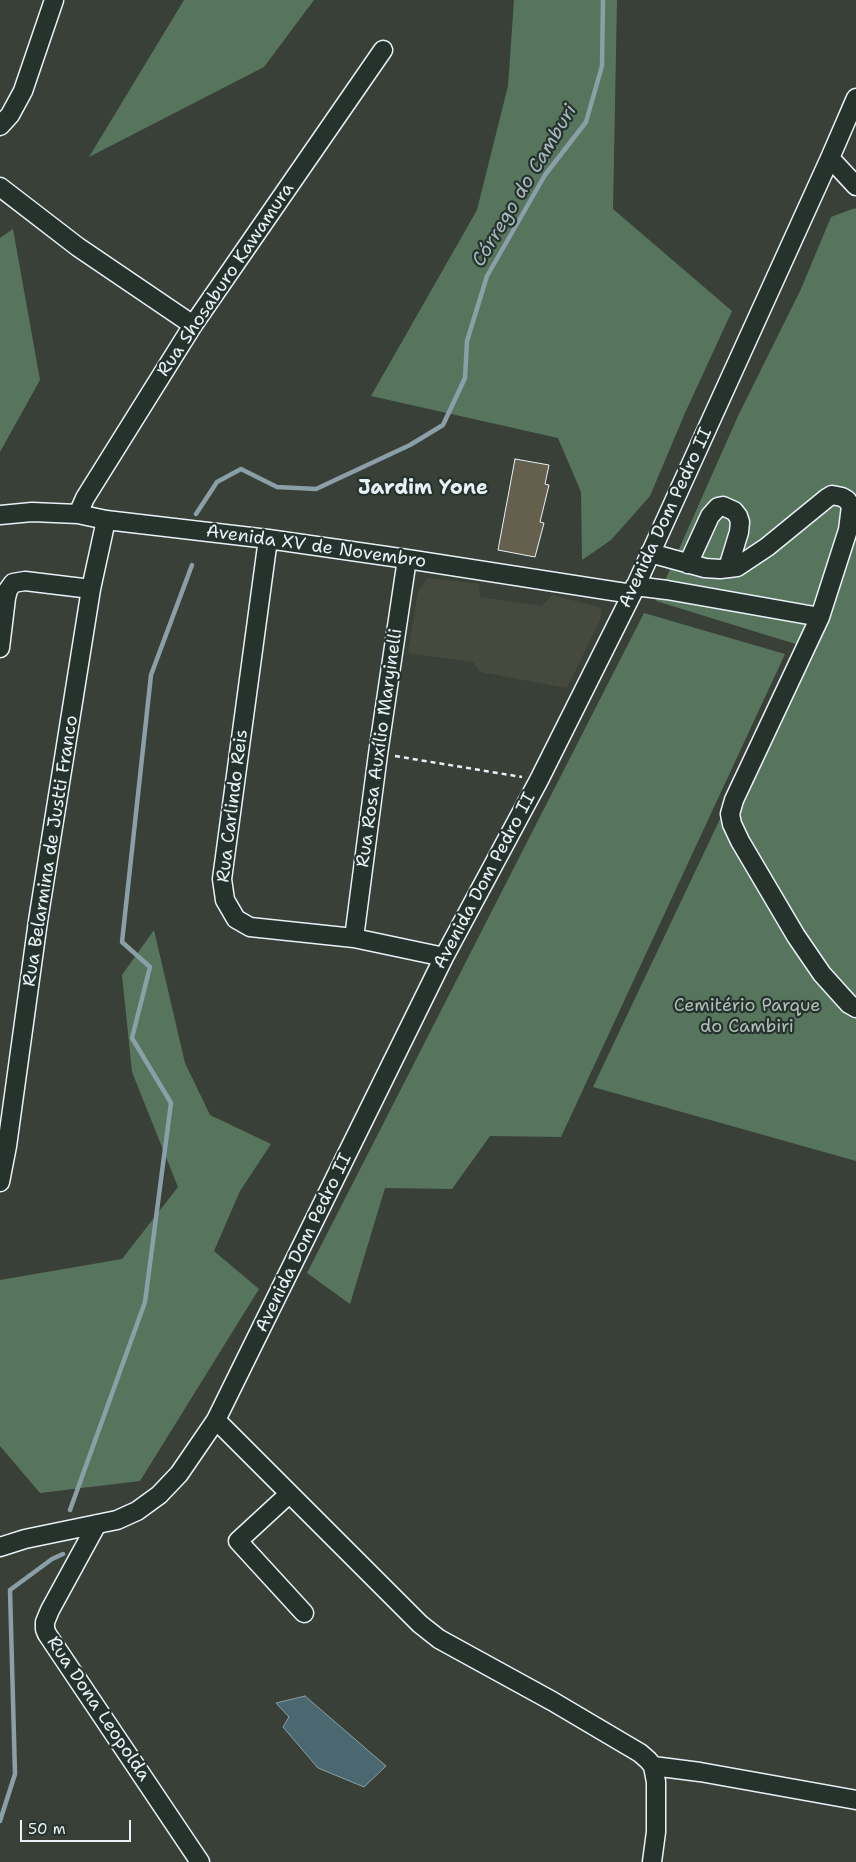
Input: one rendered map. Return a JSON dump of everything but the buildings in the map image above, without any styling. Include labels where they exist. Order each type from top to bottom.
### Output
[{"type":"street","points":[[0,126],[10,115],[23,91],[52,7],[63,0]]},
{"type":"street","name":"Rua Shosaburo Kawamura","points":[[78,514],[85,498],[193,325],[383,50]]},
{"type":"street","name":"Avenida Dom Pedro II","points":[[0,1547],[25,1539],[117,1520],[137,1511],[159,1495],[179,1474],[216,1420],[444,957],[539,780],[621,615],[856,98]]},
{"type":"street","points":[[830,158],[856,186]]},
{"type":"street","points":[[0,187],[78,247],[193,325]]},
{"type":"street","points":[[650,553],[704,568],[737,566],[767,547],[832,495],[847,500],[851,506],[848,530],[820,618],[734,800],[730,814],[732,824],[740,841],[796,936],[822,974],[849,1004],[856,1008]]},
{"type":"street","points":[[688,564],[710,516],[718,507],[728,508],[738,516],[740,522],[739,532],[728,568]]},
{"type":"street","name":"Avenida XV de Novembro","points":[[0,515],[32,512],[78,514],[106,520],[407,558],[606,590],[667,590],[820,618]]},
{"type":"street","name":"Rua Belarmina de Justti Franco","points":[[0,1182],[7,1146],[38,921],[91,589],[106,520]]},
{"type":"street","points":[[739,532],[767,547]]},
{"type":"street","name":"Rua Carlindo Reis","points":[[268,539],[222,879],[225,900],[236,919],[250,927],[354,938],[444,957]]},
{"type":"street","name":"Rua Rosa Auxílio Maryinelli","points":[[354,938],[378,754],[407,558]]},
{"type":"street","points":[[0,648],[6,598],[8,590],[13,583],[25,581],[91,589]]},
{"type":"street","points":[[606,590],[615,600],[621,615]]},
{"type":"street","points":[[216,1420],[420,1624],[440,1639],[552,1701],[640,1754],[653,1766],[700,1772],[856,1800]]},
{"type":"street","points":[[290,1494],[238,1541],[304,1613]]},
{"type":"street","name":"Rua Dona Leopolda","points":[[97,1524],[50,1610],[45,1622],[45,1629],[196,1861]]},
{"type":"street","points":[[652,1862],[657,1802],[653,1766]]},
{"type":"path","points":[[378,754],[539,780]]},
{"type":"shaded area","points":[[427,578],[479,584],[480,597],[541,606],[553,595],[602,608],[600,620],[567,688],[480,672],[473,662],[408,653],[418,592]]},
{"type":"green space","points":[[184,0],[314,0],[264,67],[89,157]]},
{"type":"green space","points":[[514,0],[617,0],[613,209],[732,311],[685,413],[650,496],[611,540],[582,560],[581,492],[558,438],[371,396],[477,210],[508,86]]},
{"type":"green space","name":"Cemitério Parque do Cambiri","points":[[855,208],[856,1161],[593,1087],[802,646],[656,601],[738,416],[801,289],[831,217]]},
{"type":"green space","points":[[13,229],[40,380],[0,452],[0,238]]},
{"type":"green space","points":[[644,613],[785,654],[561,1137],[490,1136],[452,1189],[385,1188],[350,1304],[307,1273]]},
{"type":"green space","points":[[154,930],[185,1063],[210,1115],[271,1144],[240,1191],[214,1251],[259,1289],[140,1481],[40,1493],[0,1446],[0,1280],[122,1259],[178,1187],[132,1072],[122,975]]},
{"type":"water","points":[[305,1696],[386,1766],[364,1787],[318,1768],[283,1727],[289,1717],[276,1703]]},
{"type":"waterway","name":"Córrego do Camburi","points":[[196,514],[217,482],[241,469],[277,487],[316,489],[410,445],[443,425],[465,378],[467,341],[487,276],[545,175],[586,122],[602,66],[603,0]]},
{"type":"waterway","points":[[70,1510],[145,1302],[171,1103],[132,1038],[150,967],[122,942],[151,675],[192,565]]},
{"type":"waterway","points":[[0,1821],[15,1774],[10,1590],[52,1559],[63,1554]]},
{"type":"district","name":"Jardim Yone","points":[[423,489]]}]
